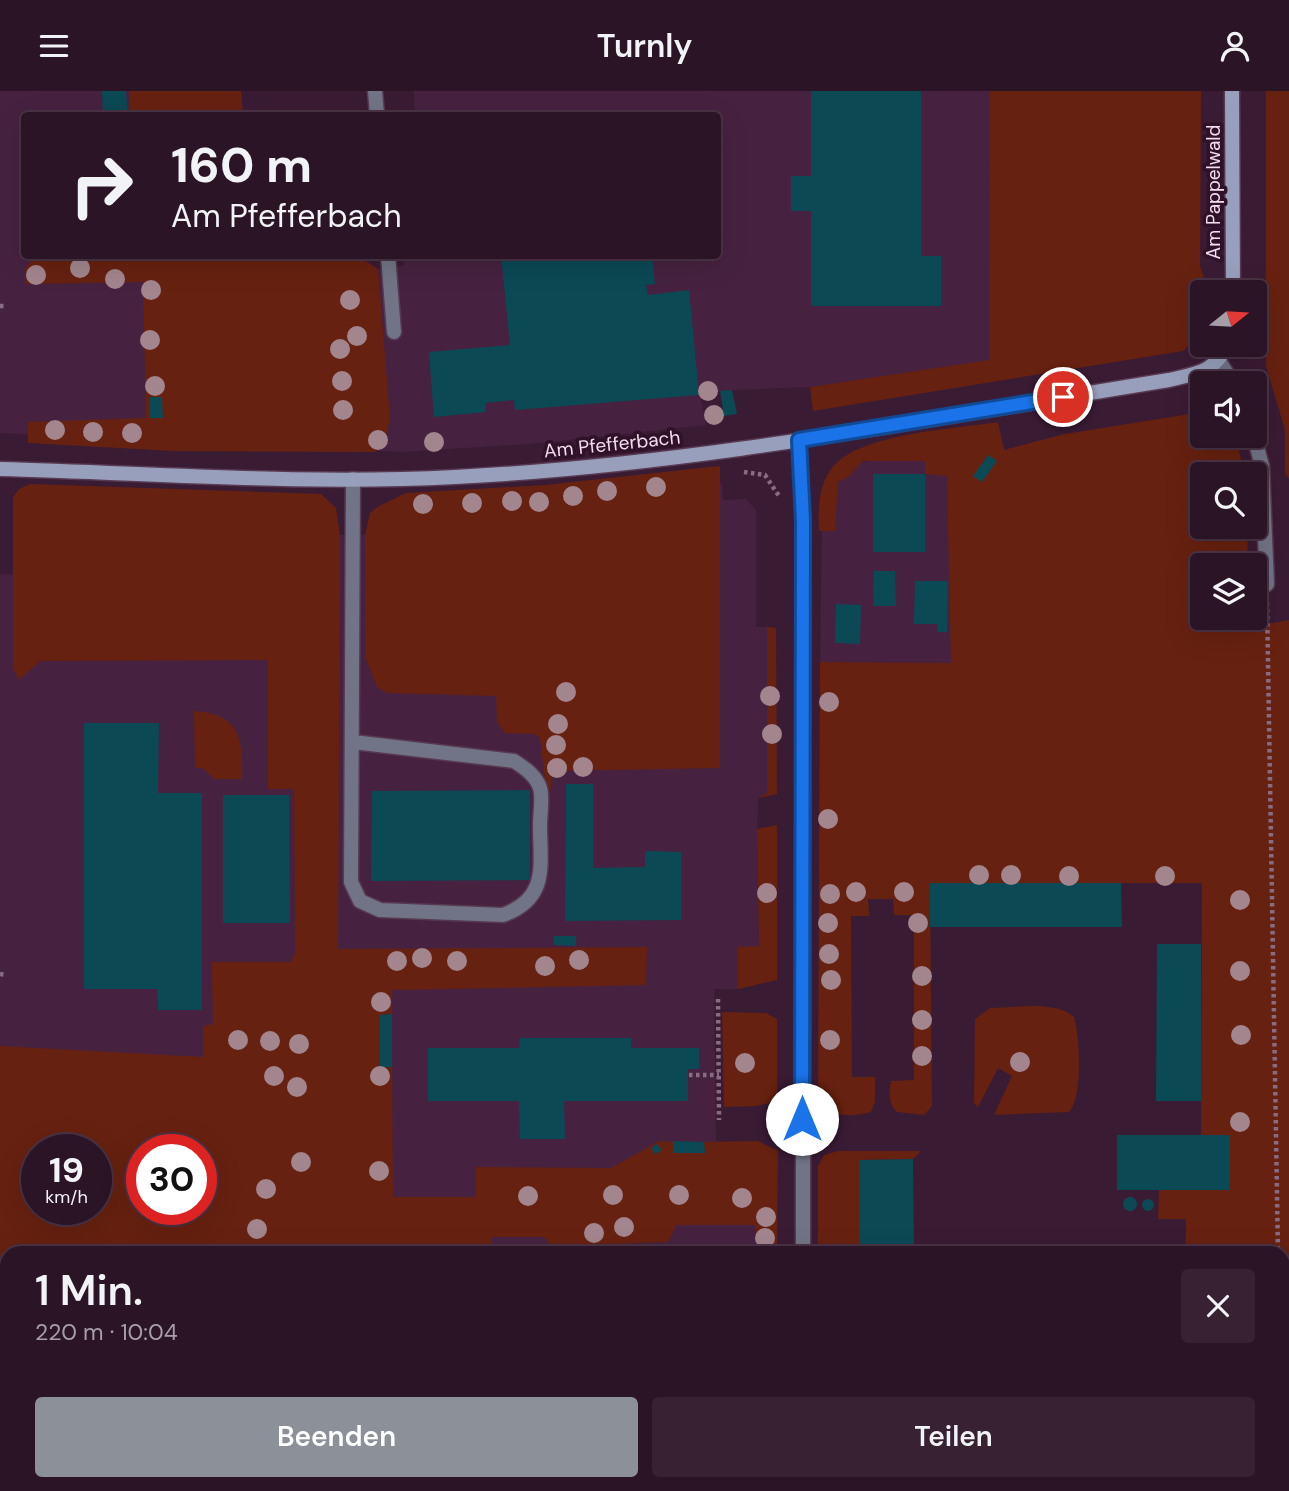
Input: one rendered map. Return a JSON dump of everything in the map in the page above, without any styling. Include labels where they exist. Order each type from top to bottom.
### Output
[{"type":"street","points":[[375,91],[377,112]]},
{"type":"street","name":"Am Pappelwald","points":[[1232,91],[1233,280]]},
{"type":"street","points":[[388,259],[394,332]]},
{"type":"street","points":[[1221,357],[1219,361],[1225,371]]},
{"type":"street","name":"Am Pfefferbach","points":[[0,468],[241,479],[353,479],[557,470],[799,440],[1169,380],[1201,372],[1219,361]]},
{"type":"street","points":[[799,440],[803,521],[803,1246]]},
{"type":"street","points":[[1257,448],[1262,466],[1266,553]]},
{"type":"street","points":[[353,479],[351,882],[360,901],[380,910],[503,915],[519,909],[530,899],[540,881],[540,787],[528,771],[514,761],[353,742]]},
{"type":"path","points":[[0,306],[7,306]]},
{"type":"path","points":[[722,451],[724,474],[755,471],[765,475],[781,501]]},
{"type":"path","points":[[1267,584],[1278,1246]]},
{"type":"path","points":[[718,999],[719,1120]]},
{"type":"path","points":[[689,1075],[719,1075]]},
{"type":"shaded area","points":[[0,91],[241,91],[243,112],[21,112],[21,259],[363,259],[378,269],[404,266],[403,259],[721,259],[721,112],[415,112],[414,91],[1201,91],[989,361],[810,387],[732,390],[700,395],[706,425],[541,443],[403,452],[0,433]]},
{"type":"shaded area","points":[[129,91],[241,91],[243,112],[129,112]]},
{"type":"shaded area","points":[[990,91],[1201,91],[1200,265],[1204,280],[1190,280],[1190,344],[1183,351],[813,411],[810,387],[989,360]]},
{"type":"shaded area","points":[[1266,91],[1289,91],[1289,479],[1285,473],[1285,430],[1266,366]]},
{"type":"shaded area","points":[[33,259],[362,259],[378,269],[390,419],[385,440],[375,452],[173,451],[28,443],[28,422],[146,418],[143,282],[25,284],[25,268]]},
{"type":"shaded area","points":[[1190,414],[1190,448],[1238,448],[1242,462],[1190,462],[1190,539],[1247,539],[1248,553],[1190,553],[1190,630],[1267,630],[1267,624],[1289,620],[1289,1246],[1186,1246],[1186,1219],[1158,1219],[1159,1190],[1230,1190],[1230,1135],[1201,1135],[1202,883],[930,883],[932,1106],[924,1115],[897,1112],[892,1105],[890,1093],[891,1081],[914,1080],[914,915],[894,915],[893,899],[868,899],[869,916],[851,916],[852,1077],[875,1077],[875,1102],[871,1112],[840,1115],[823,1110],[818,1098],[820,662],[951,663],[947,476],[925,474],[925,461],[863,461],[848,477],[838,482],[835,531],[819,531],[820,498],[824,482],[832,468],[845,456],[863,447],[934,430],[998,422],[1004,450],[1065,434]]},
{"type":"shaded area","points":[[1065,434],[951,663],[820,662],[822,522],[832,483],[857,463],[1003,444],[1004,450]]},
{"type":"shaded area","points":[[720,466],[720,768],[551,771],[551,792],[545,780],[540,738],[534,734],[505,733],[497,722],[496,696],[387,693],[377,687],[365,657],[365,535],[370,513],[379,506],[406,493],[545,485]]},
{"type":"shaded area","points":[[30,484],[321,494],[336,508],[340,535],[338,949],[647,947],[646,985],[392,990],[392,1014],[380,1015],[380,1066],[392,1067],[393,1197],[475,1197],[476,1167],[611,1168],[659,1141],[673,1142],[673,1153],[704,1153],[704,1142],[758,1141],[778,1151],[777,1244],[757,1245],[755,1225],[676,1225],[668,1242],[552,1246],[544,1237],[492,1237],[491,1246],[0,1246],[0,1046],[203,1057],[203,1026],[213,1024],[212,962],[291,962],[295,953],[294,789],[268,789],[268,660],[40,661],[19,680],[13,668],[13,497],[19,489]]},
{"type":"shaded area","points":[[722,484],[723,500],[746,499],[756,510],[756,627],[767,627],[767,793],[758,799],[757,829],[759,947],[738,947],[738,989],[714,989],[716,1139],[757,1205],[757,1246],[0,1246],[0,574],[320,589],[320,535],[369,535]]},
{"type":"shaded area","points":[[767,627],[776,628],[777,794],[758,798],[767,793]]},
{"type":"shaded area","points":[[194,711],[221,717],[236,731],[242,752],[242,779],[214,779],[203,768],[195,768]]},
{"type":"shaded area","points":[[777,825],[777,980],[738,989],[738,947],[759,946],[757,829]]},
{"type":"shaded area","points":[[990,1008],[1056,1008],[1074,1017],[1079,1052],[1078,1081],[1077,1094],[1069,1112],[994,1115],[1012,1076],[998,1068],[978,1107],[974,1103],[975,1019]]},
{"type":"shaded area","points":[[722,1012],[766,1013],[777,1019],[777,1097],[769,1103],[724,1107]]},
{"type":"shaded area","points":[[838,1151],[921,1151],[913,1159],[859,1160],[859,1246],[818,1246],[818,1166],[824,1155]]},
{"type":"building","points":[[102,91],[126,91],[128,112],[103,112]]},
{"type":"building","points":[[811,91],[921,91],[921,256],[941,256],[941,306],[811,306],[811,211],[791,211],[791,176],[811,176]]},
{"type":"building","points":[[501,259],[652,259],[655,284],[646,285],[648,295],[689,290],[699,395],[515,410],[514,400],[485,403],[486,412],[434,417],[429,352],[510,345]]},
{"type":"building","points":[[732,390],[737,414],[724,416],[720,391]]},
{"type":"building","points":[[150,397],[162,397],[163,418],[150,418]]},
{"type":"building","points":[[988,455],[997,461],[982,482],[973,476]]},
{"type":"building","points":[[873,474],[925,474],[925,552],[873,552]]},
{"type":"building","points":[[874,571],[895,571],[896,606],[873,606]]},
{"type":"building","points":[[915,581],[948,581],[947,632],[937,632],[938,624],[914,624]]},
{"type":"building","points":[[836,604],[861,605],[860,644],[835,643]]},
{"type":"building","points":[[84,723],[159,723],[158,793],[202,793],[202,1010],[158,1010],[157,989],[84,989]]},
{"type":"building","points":[[566,784],[593,784],[593,868],[645,867],[645,851],[681,852],[681,920],[565,921]]},
{"type":"building","points":[[530,790],[530,880],[371,881],[372,791]]},
{"type":"building","points":[[223,795],[289,795],[290,923],[223,923]]},
{"type":"building","points":[[930,883],[1121,883],[1122,927],[930,927]]},
{"type":"building","points":[[554,936],[576,936],[576,946],[554,945]]},
{"type":"building","points":[[1157,944],[1201,944],[1201,1101],[1156,1101]]},
{"type":"building","points":[[392,1014],[392,1067],[380,1067],[380,1015]]},
{"type":"building","points":[[520,1038],[631,1038],[631,1048],[699,1048],[699,1069],[688,1069],[688,1101],[564,1101],[565,1139],[520,1139],[519,1101],[428,1101],[428,1048],[519,1048]]},
{"type":"building","points":[[1117,1135],[1230,1135],[1230,1190],[1117,1190]]},
{"type":"building","points":[[673,1141],[704,1142],[705,1153],[673,1153]]},
{"type":"building","points":[[657,1144],[662,1150],[655,1154],[651,1148]]},
{"type":"building","points":[[913,1159],[914,1246],[859,1246],[859,1160]]},
{"type":"building","points":[[1130,1197],[1135,1199],[1135,1209],[1130,1211],[1125,1209],[1123,1204],[1125,1199]]},
{"type":"building","points":[[1143,1200],[1153,1200],[1153,1210],[1143,1210]]},
{"type":"route","points":[[802,1119],[803,521],[799,440],[1063,397]]}]
